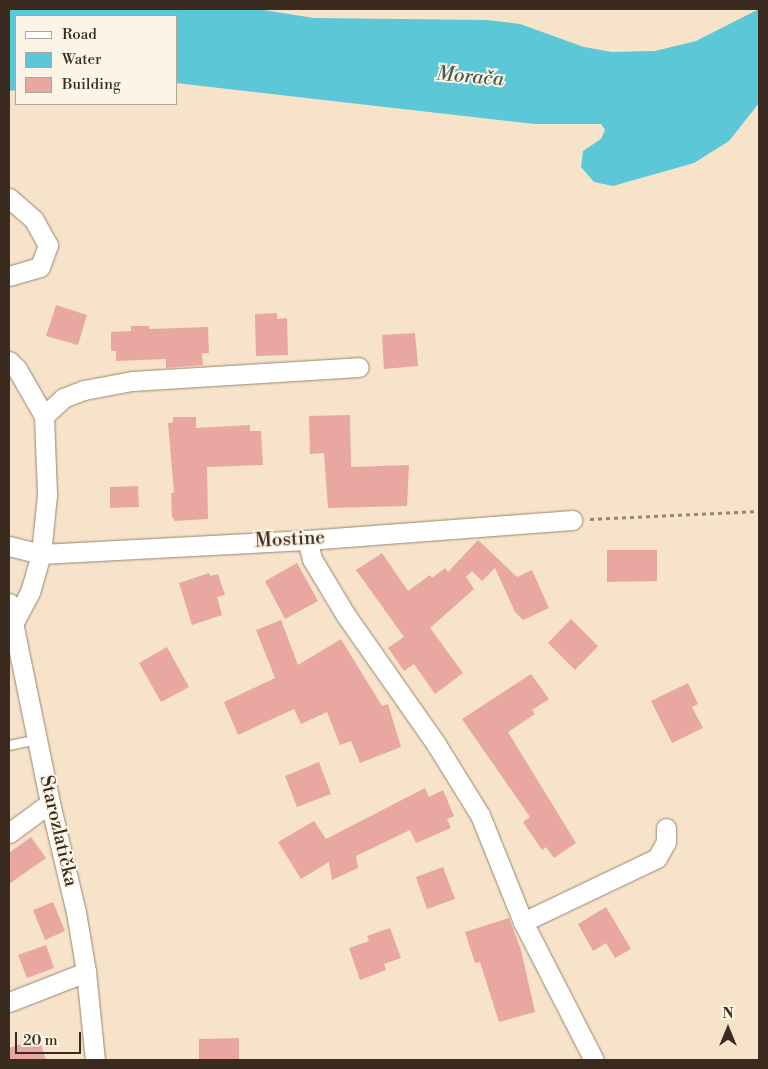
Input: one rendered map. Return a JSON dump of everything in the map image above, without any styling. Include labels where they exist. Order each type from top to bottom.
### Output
[{"type":"street","points":[[9,198],[34,220],[48,245],[40,267],[9,276]]},
{"type":"street","points":[[9,361],[17,369],[44,416],[47,495],[41,554],[30,592],[11,623]]},
{"type":"street","points":[[44,416],[63,398],[84,390],[132,381],[359,367]]},
{"type":"street","name":"Mostine","points":[[9,546],[41,554],[307,540],[572,520]]},
{"type":"street","points":[[307,540],[312,559],[345,614],[436,744],[480,815],[523,922],[594,1060]]},
{"type":"street","name":"Starozlatička","points":[[9,603],[11,623],[72,894],[86,972],[95,1060]]},
{"type":"street","points":[[9,834],[50,803]]},
{"type":"street","points":[[523,922],[657,858],[666,842],[666,828]]},
{"type":"street","points":[[9,1002],[86,972]]},
{"type":"lane","points":[[9,744],[38,739]]},
{"type":"path","points":[[572,520],[759,511]]},
{"type":"water","name":"Morača","points":[[9,9],[257,9],[314,18],[486,20],[520,24],[584,47],[612,52],[655,51],[696,41],[759,9],[759,103],[729,141],[694,163],[613,186],[594,182],[581,167],[583,151],[601,139],[605,130],[601,124],[535,124],[178,83],[178,15],[15,15],[15,90],[9,91]]},
{"type":"building","points":[[56,305],[87,315],[78,345],[46,336]]},
{"type":"building","points":[[277,313],[277,319],[287,318],[288,355],[256,356],[255,314]]},
{"type":"building","points":[[131,326],[149,326],[149,329],[208,327],[209,353],[202,353],[203,365],[166,368],[166,359],[116,361],[116,351],[111,351],[111,332],[131,331]]},
{"type":"building","points":[[415,333],[418,366],[384,369],[382,335]]},
{"type":"building","points":[[350,415],[351,467],[409,465],[407,506],[328,508],[324,453],[310,454],[309,416]]},
{"type":"building","points":[[173,417],[196,417],[196,428],[250,425],[250,431],[261,431],[263,465],[207,467],[208,519],[175,521],[172,517],[171,493],[174,493],[168,423],[173,422]]},
{"type":"building","points":[[138,486],[139,507],[110,508],[110,487]]},
{"type":"building","points":[[478,540],[517,577],[532,570],[549,608],[523,620],[515,612],[495,568],[482,581],[472,571],[466,577],[474,589],[430,628],[463,673],[435,694],[414,664],[404,671],[388,648],[404,637],[356,570],[382,553],[408,591],[430,575],[432,578],[445,568],[448,572]]},
{"type":"building","points":[[607,550],[657,550],[657,581],[607,582]]},
{"type":"building","points":[[297,563],[318,601],[285,619],[265,581]]},
{"type":"building","points":[[209,573],[210,576],[218,574],[225,595],[217,597],[222,615],[192,625],[179,583]]},
{"type":"building","points":[[571,619],[598,646],[575,670],[548,643]]},
{"type":"building","points":[[281,620],[298,665],[341,639],[382,706],[388,704],[401,747],[360,763],[351,741],[340,745],[327,712],[301,724],[294,709],[238,735],[224,702],[275,678],[256,630]]},
{"type":"building","points":[[167,647],[189,687],[161,702],[139,663]]},
{"type":"building","points":[[531,674],[549,699],[532,710],[535,714],[508,732],[576,843],[554,858],[546,847],[542,850],[523,822],[530,817],[462,719]]},
{"type":"building","points":[[688,683],[698,704],[692,707],[703,728],[672,743],[651,701]]},
{"type":"building","points":[[319,762],[331,794],[297,807],[285,776]]},
{"type":"building","points":[[425,788],[429,797],[443,790],[454,816],[447,819],[451,828],[416,843],[410,830],[356,856],[358,868],[332,880],[329,862],[301,879],[278,842],[314,821],[326,839]]},
{"type":"building","points":[[31,837],[46,858],[9,884],[9,853]]},
{"type":"building","points":[[443,867],[455,899],[427,909],[416,877]]},
{"type":"building","points":[[53,902],[65,931],[45,940],[33,910]]},
{"type":"building","points":[[606,907],[631,949],[615,958],[606,943],[593,951],[578,924]]},
{"type":"building","points":[[509,918],[521,950],[535,1012],[499,1022],[480,962],[475,963],[465,932]]},
{"type":"building","points":[[390,928],[401,958],[384,964],[386,970],[360,980],[349,948],[369,941],[367,936]]},
{"type":"building","points":[[46,945],[54,968],[27,978],[18,955]]},
{"type":"building","points":[[39,1038],[46,1060],[9,1060],[9,1048]]},
{"type":"building","points":[[239,1038],[239,1060],[199,1060],[199,1039]]}]
